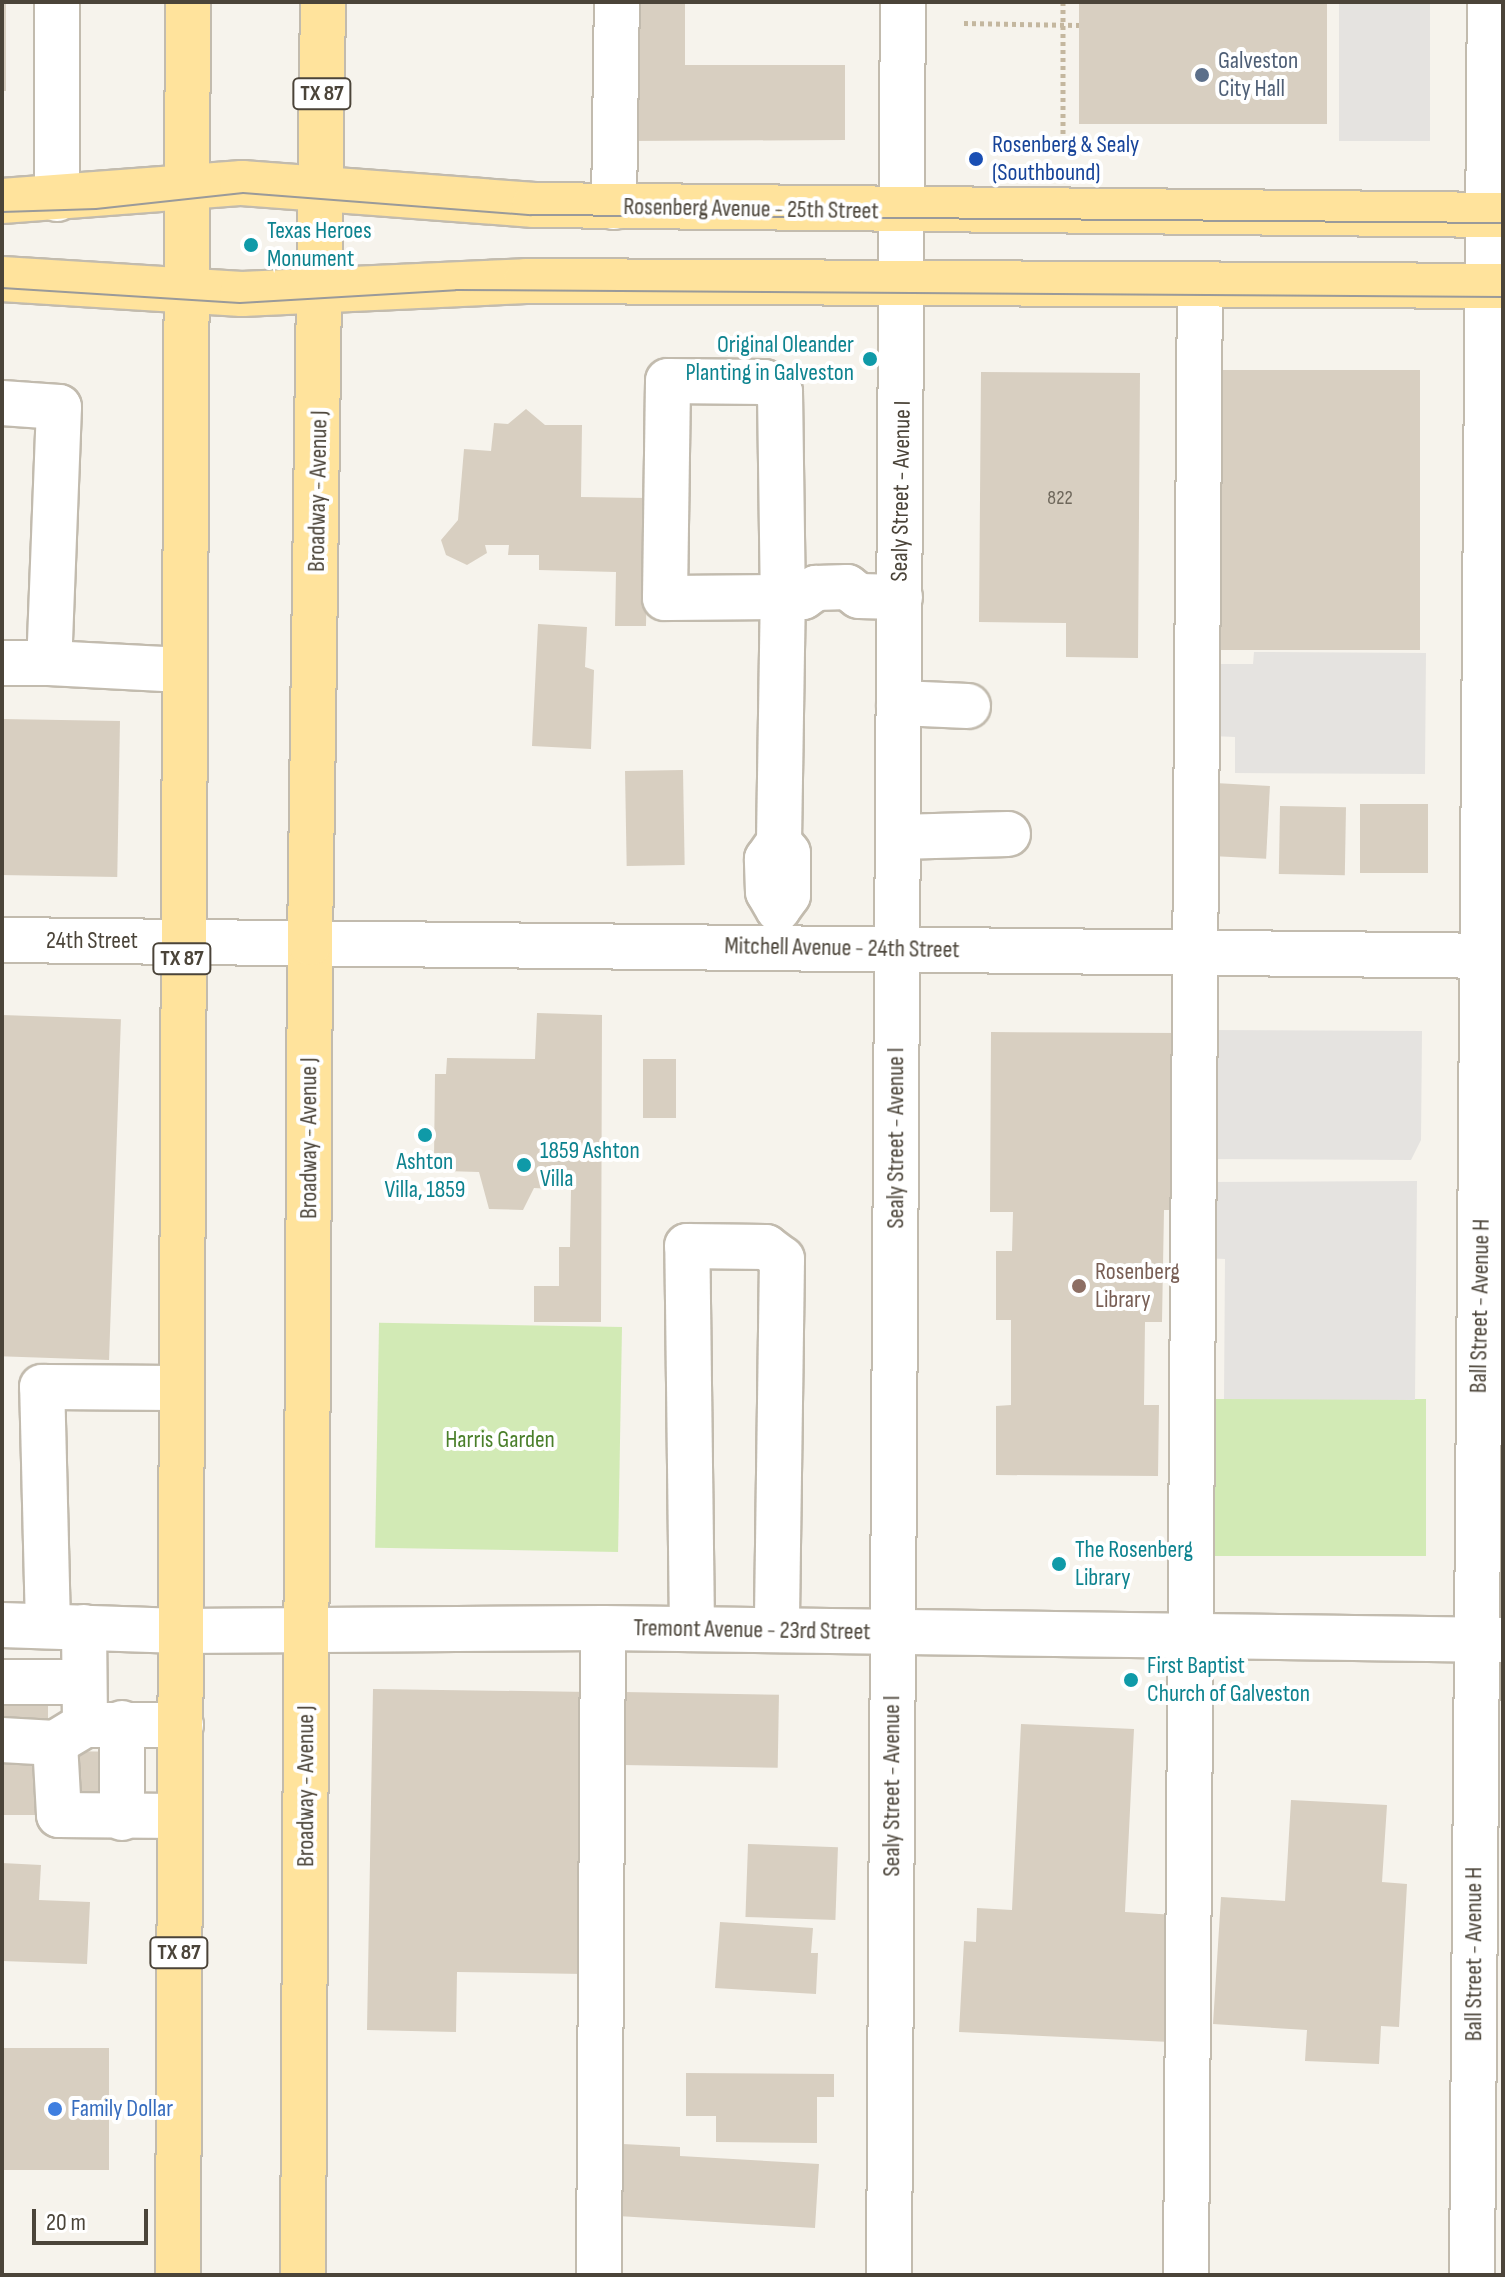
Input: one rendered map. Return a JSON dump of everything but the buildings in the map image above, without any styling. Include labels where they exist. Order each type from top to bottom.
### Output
[{"type":"main road","name":"TX 87","points":[[178,2275],[188,2]]},
{"type":"main road","name":"Broadway - Avenue J","points":[[303,2275],[310,943],[323,2]]},
{"type":"main road","name":"Rosenberg Avenue - 25th Street","points":[[2,201],[57,199],[186,184],[322,186],[466,202],[614,207],[902,212],[1496,214]]},
{"type":"main road","points":[[2,279],[321,292],[512,281],[1495,286]]},
{"type":"street","points":[[57,2],[57,199]]},
{"type":"street","points":[[614,207],[617,2]]},
{"type":"street","name":"Sealy Street - Avenue I","points":[[889,2275],[899,703],[880,597],[903,283],[903,2]]},
{"type":"street","name":"Ball Street - Avenue H","points":[[1472,2275],[1490,1640],[1496,214],[1490,2]]},
{"type":"street","points":[[1186,2275],[1200,284]]},
{"type":"street","points":[[778,928],[768,892],[767,859],[779,842],[793,597],[780,392],[764,382],[668,381],[665,598],[793,597],[823,607],[848,606],[880,597]]},
{"type":"street","points":[[2,403],[59,407],[49,663]]},
{"type":"street","points":[[2,663],[183,670]]},
{"type":"street","points":[[899,703],[968,706]]},
{"type":"street","points":[[898,837],[1008,834]]},
{"type":"street","name":"Mitchell Avenue - 24th Street","points":[[182,942],[310,943],[778,928],[897,947],[1194,954],[1494,956]]},
{"type":"street","name":"24th Street","points":[[2,940],[182,942]]},
{"type":"street","points":[[692,1629],[687,1246],[766,1247],[782,1259],[777,1630]]},
{"type":"street","points":[[122,1818],[87,1730],[84,1682],[66,1627],[42,1387],[182,1388]]},
{"type":"street","name":"Tremont Avenue - 23rd Street","points":[[2,1625],[181,1631],[603,1628],[1490,1640]]},
{"type":"street","points":[[599,2275],[603,1628]]},
{"type":"street","points":[[2,1682],[84,1682]]},
{"type":"street","points":[[2,1740],[87,1730],[181,1725]]},
{"type":"street","points":[[87,1730],[59,1815],[122,1818],[180,1816]]},
{"type":"path","points":[[1063,2],[1063,149]]},
{"type":"path","points":[[964,23],[1079,25]]},
{"type":"green space","name":"Harris Garden","points":[[379,1323],[622,1327],[618,1552],[375,1548]]},
{"type":"green space","points":[[1206,1399],[1426,1399],[1426,1556],[1206,1556]]},
{"type":"shaded area","points":[[1339,2],[1430,2],[1430,141],[1339,141]]},
{"type":"shaded area","points":[[1254,652],[1426,653],[1425,774],[1235,773],[1235,737],[1212,736],[1212,664],[1253,664]]},
{"type":"shaded area","points":[[1207,1030],[1422,1031],[1421,1140],[1411,1160],[1206,1159]]},
{"type":"shaded area","points":[[1417,1181],[1415,1400],[1224,1399],[1225,1259],[1203,1258],[1205,1182]]},
{"type":"tram line","points":[[2,212],[96,209],[243,193],[531,215],[1503,223]]},
{"type":"tram line","points":[[2,288],[240,303],[456,290],[1503,297]]},
{"type":"place","name":"Galveston City Hall","points":[[1202,75]]},
{"type":"place","name":"Rosenberg & Sealy (Southbound)","points":[[976,159]]},
{"type":"place","name":"Texas Heroes Monument","points":[[251,245]]},
{"type":"place","name":"Original Oleander Planting in Galveston","points":[[870,359]]},
{"type":"place","name":"Ashton Villa, 1859","points":[[425,1135]]},
{"type":"place","name":"1859 Ashton Villa","points":[[524,1165]]},
{"type":"place","name":"Rosenberg Library","points":[[1079,1286]]},
{"type":"place","name":"The Rosenberg Library","points":[[1059,1564]]},
{"type":"place","name":"First Baptist Church of Galveston","points":[[1131,1680]]},
{"type":"place","name":"Family Dollar","points":[[55,2109]]}]
